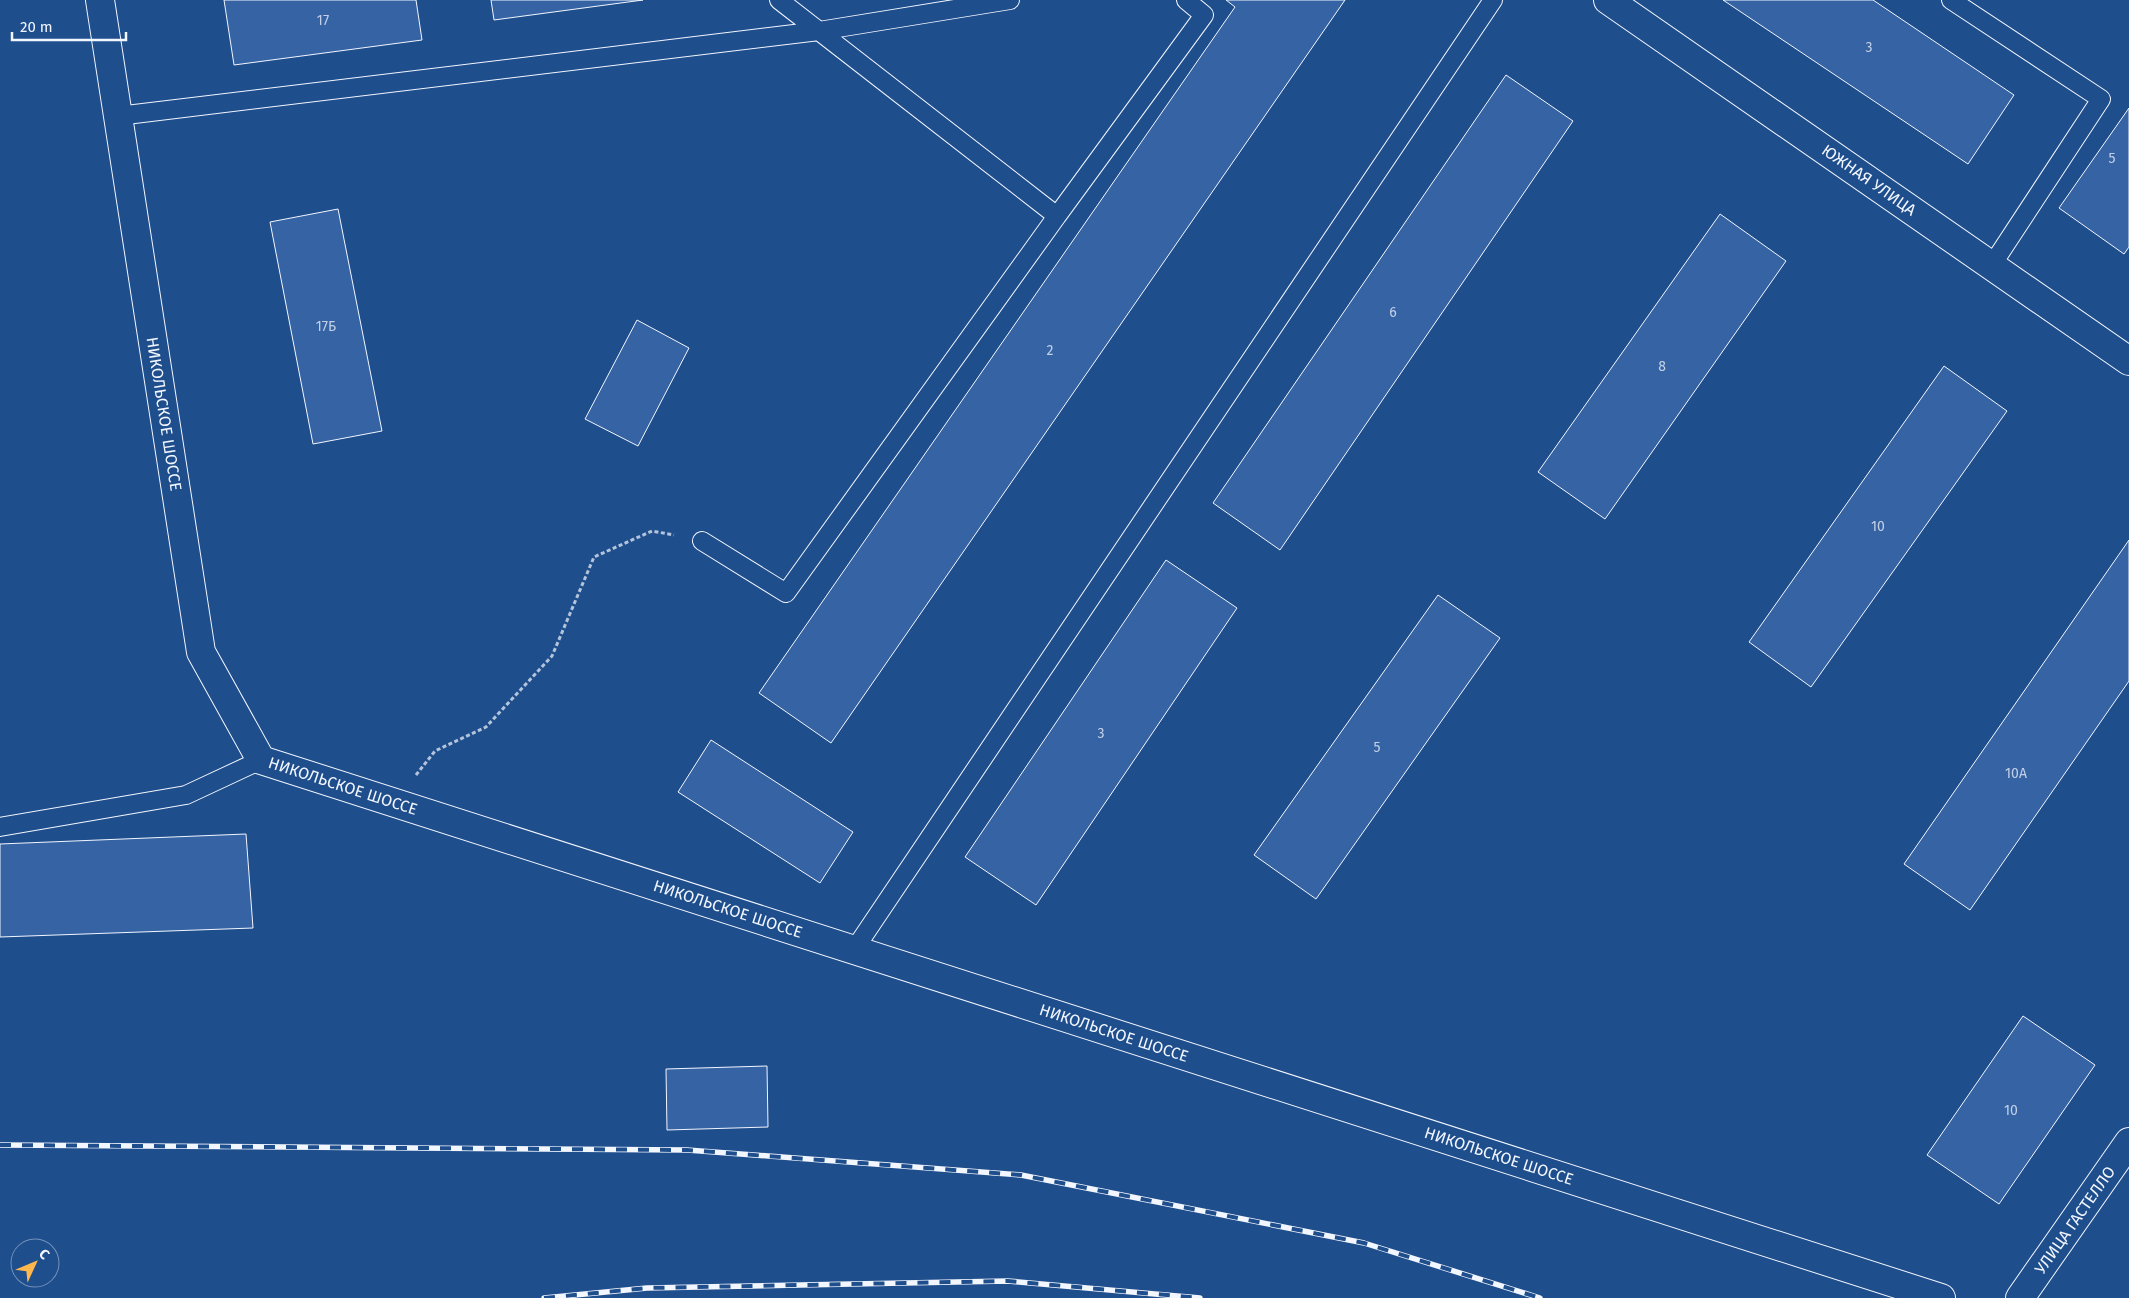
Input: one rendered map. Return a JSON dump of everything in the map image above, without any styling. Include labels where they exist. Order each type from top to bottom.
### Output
[{"type":"street","name":"НИКОЛЬСКОЕ ШОССЕ","points":[[100,0],[201,652],[261,760],[1941,1298]]},
{"type":"street","name":"ЮЖНАЯ УЛИЦА","points":[[1608,0],[2129,361]]},
{"type":"street","name":"УЛИЦА ГАСТЕЛЛО","points":[[2020,1298],[2129,1142]]},
{"type":"lane","points":[[779,0],[1057,216]]},
{"type":"lane","points":[[118,116],[818,31],[1010,0]]},
{"type":"lane","points":[[702,541],[786,593],[1204,15],[1186,0]]},
{"type":"lane","points":[[854,950],[1493,0]]},
{"type":"lane","points":[[1951,0],[2101,99],[1992,266]]},
{"type":"lane","points":[[0,827],[186,795],[261,760]]},
{"type":"path","points":[[394,802],[435,751],[486,727],[552,656],[594,557],[652,531],[702,541]]},
{"type":"building","points":[[224,0],[416,0],[422,40],[234,65]]},
{"type":"building","points":[[491,0],[643,0],[494,20]]},
{"type":"building","points":[[1226,0],[1345,0],[831,743],[759,693],[1235,7]]},
{"type":"building","points":[[1723,0],[1873,0],[2014,95],[1968,164]]},
{"type":"building","points":[[1506,75],[1573,121],[1280,550],[1213,503]]},
{"type":"building","points":[[2129,108],[2129,247],[2124,254],[2059,208]]},
{"type":"building","points":[[338,209],[382,431],[313,444],[270,222]]},
{"type":"building","points":[[1720,214],[1786,261],[1605,519],[1538,472]]},
{"type":"building","points":[[637,320],[689,348],[638,446],[585,419]]},
{"type":"building","points":[[1944,366],[2007,411],[1811,687],[1749,642]]},
{"type":"building","points":[[2129,540],[2129,681],[1970,910],[1904,864]]},
{"type":"building","points":[[1166,560],[1237,608],[1036,905],[965,857]]},
{"type":"building","points":[[1438,595],[1500,638],[1316,899],[1254,855]]},
{"type":"building","points":[[711,740],[853,832],[820,883],[678,792]]},
{"type":"building","points":[[246,834],[253,928],[0,937],[0,844]]},
{"type":"building","points":[[2023,1016],[2095,1065],[1999,1204],[1927,1155]]},
{"type":"building","points":[[767,1066],[768,1127],[667,1130],[666,1069]]},
{"type":"railway","points":[[0,1145],[687,1150],[1021,1175],[1364,1243],[1540,1298]]},
{"type":"railway","points":[[544,1298],[647,1288],[1008,1281],[1200,1298]]}]
